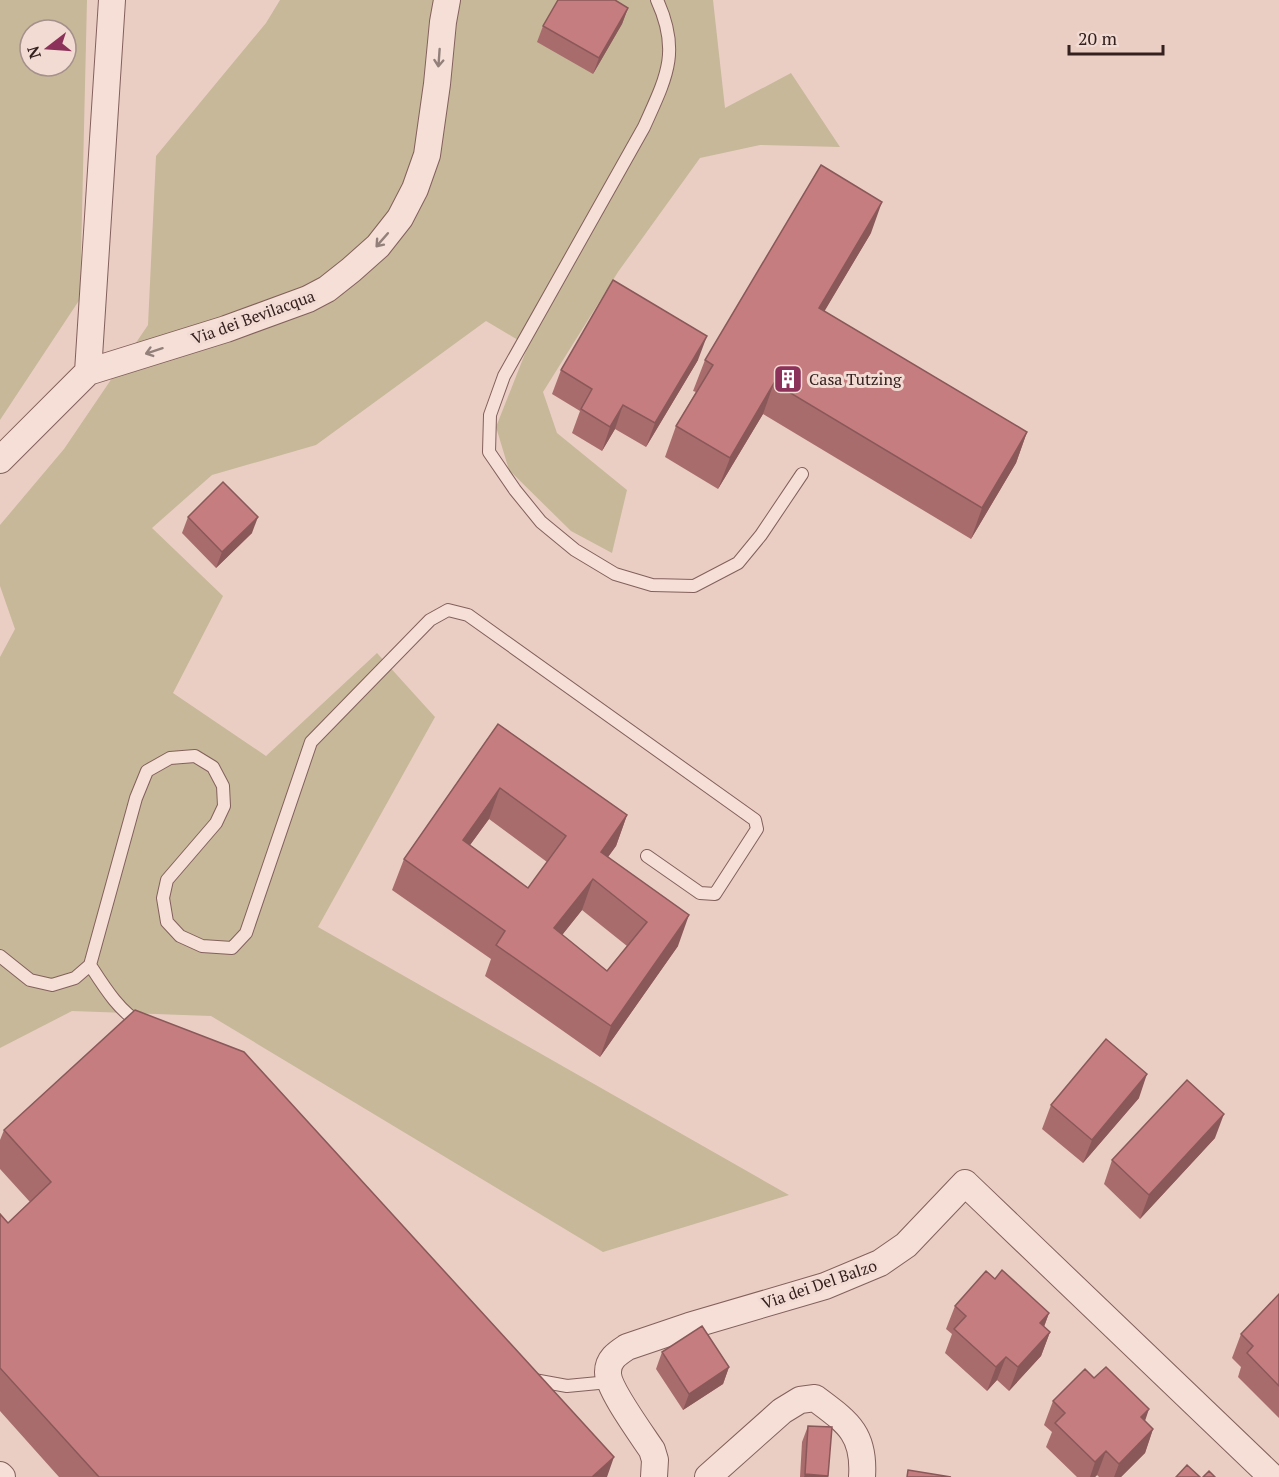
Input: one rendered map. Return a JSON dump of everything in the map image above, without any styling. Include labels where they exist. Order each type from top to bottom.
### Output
[{"type":"street","points":[[88,372],[112,0]]},
{"type":"street","name":"Via dei Bevilacqua","points":[[0,460],[88,372],[226,329],[300,302],[327,289],[378,246],[400,218],[415,189],[427,155],[438,84],[447,0]]},
{"type":"street","name":"Via dei Del Balzo","points":[[609,1382],[608,1370],[612,1359],[627,1347],[689,1326],[825,1286],[880,1263],[906,1245],[965,1183],[1272,1477]]},
{"type":"street","points":[[609,1382],[651,1450],[655,1460],[654,1477]]},
{"type":"street","points":[[708,1477],[782,1411],[800,1400],[814,1398],[844,1420],[856,1437],[862,1456],[862,1477]]},
{"type":"lane","points":[[657,0],[667,25],[669,39],[668,63],[662,87],[644,127],[504,376],[490,415],[489,452],[541,522],[575,550],[615,574],[652,585],[694,586],[738,563],[761,535],[802,474]]},
{"type":"lane","points":[[0,956],[30,980],[52,985],[75,978],[90,965],[136,798],[147,771],[170,758],[195,756],[213,767],[224,786],[224,806],[216,823],[167,880],[163,898],[167,922],[180,936],[202,946],[232,948],[246,933],[312,742],[430,620],[448,610],[468,615],[755,820],[758,829],[715,894],[700,893],[647,856]]},
{"type":"lane","points":[[90,965],[131,1018],[152,1028]]},
{"type":"lane","points":[[526,1372],[534,1380],[567,1386],[609,1382]]},
{"type":"shaded area","points":[[0,0],[87,0],[80,299],[0,420]]},
{"type":"shaded area","points":[[280,0],[713,0],[725,108],[791,73],[840,147],[760,145],[700,158],[618,272],[543,392],[557,433],[627,490],[612,553],[571,531],[509,470],[496,427],[528,346],[486,321],[316,445],[212,475],[152,528],[223,596],[173,693],[266,756],[377,653],[435,717],[318,927],[789,1195],[603,1252],[211,1016],[72,1011],[0,1048],[0,657],[15,629],[0,586],[0,525],[64,449],[148,325],[156,156],[266,23]]},
{"type":"building","points":[[558,0],[615,0],[628,8],[599,58],[543,26]]},
{"type":"building","name":"Casa Tutzing","points":[[821,165],[882,202],[819,308],[1027,432],[982,508],[774,383],[730,458],[676,426],[713,365],[705,360]]},
{"type":"building","points":[[613,280],[707,336],[655,423],[623,405],[610,427],[581,409],[592,389],[561,370]]},
{"type":"building","points":[[223,482],[258,517],[222,552],[188,517]]},
{"type":"building","points":[[498,724],[627,815],[601,852],[689,915],[611,1026],[496,945],[505,931],[404,859]],"holes":[[[500,788],[566,836],[528,888],[463,840]],[[593,879],[647,922],[607,971],[554,928]]]},
{"type":"building","points":[[135,1010],[244,1052],[614,1457],[592,1477],[99,1477],[0,1368],[0,1214],[8,1223],[51,1182],[4,1130]]},
{"type":"building","points":[[1106,1039],[1147,1074],[1092,1140],[1051,1105]]},
{"type":"building","points":[[1187,1080],[1224,1114],[1149,1195],[1112,1160]]},
{"type":"building","points":[[1002,1270],[1049,1313],[1040,1323],[1050,1332],[1018,1367],[1006,1357],[996,1367],[954,1329],[966,1316],[955,1306],[986,1271],[995,1279]]},
{"type":"building","points":[[1279,1294],[1279,1386],[1247,1353],[1253,1346],[1241,1334]]},
{"type":"building","points":[[702,1326],[729,1367],[689,1394],[662,1352]]},
{"type":"building","points":[[1106,1367],[1149,1409],[1141,1417],[1153,1429],[1119,1464],[1106,1451],[1095,1462],[1055,1423],[1065,1413],[1053,1401],[1085,1369],[1094,1378]]},
{"type":"building","points":[[808,1426],[832,1427],[828,1476],[805,1474]]},
{"type":"building","points":[[1187,1465],[1200,1477],[1176,1477]]},
{"type":"building","points":[[908,1470],[951,1477],[907,1477]]},
{"type":"building","points":[[1209,1471],[1215,1477],[1203,1477]]},
{"type":"place","name":"Casa Tutzing","points":[[788,379]]}]
